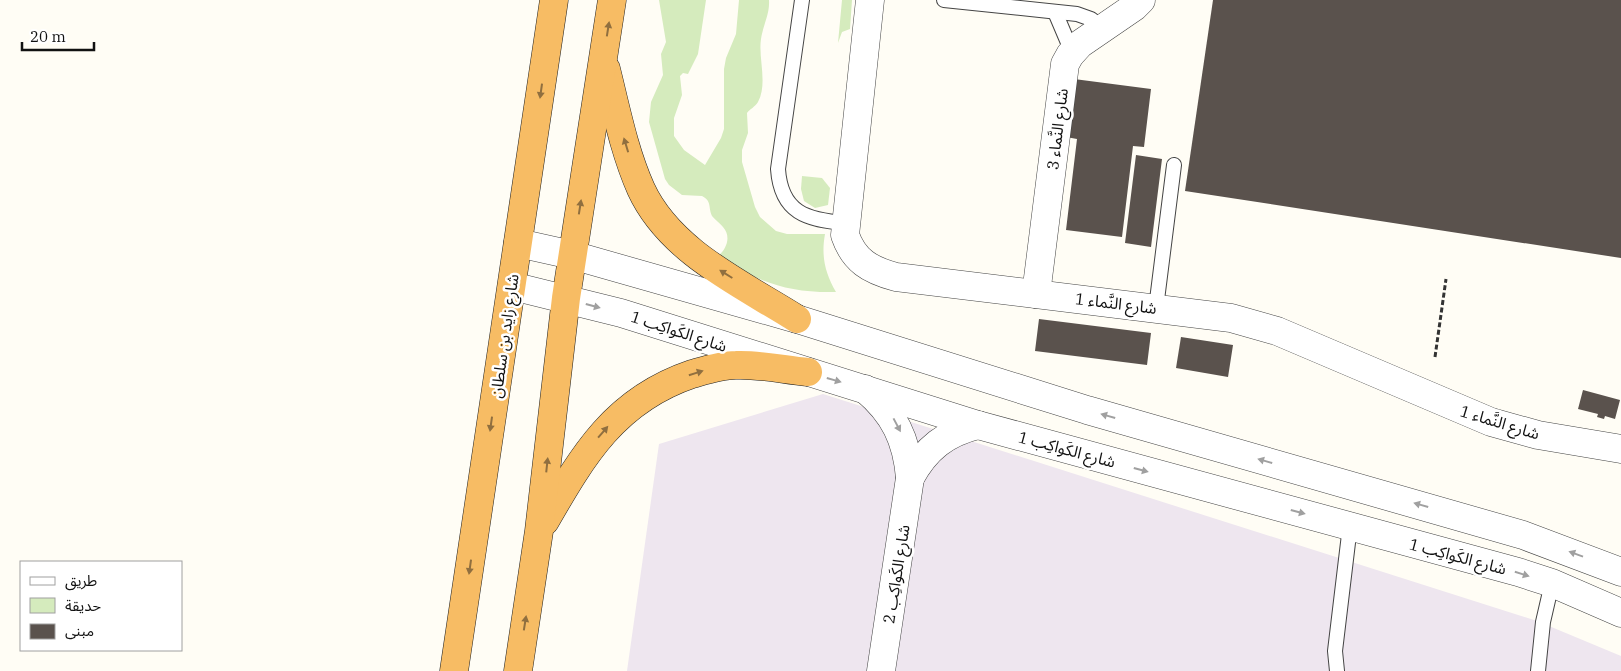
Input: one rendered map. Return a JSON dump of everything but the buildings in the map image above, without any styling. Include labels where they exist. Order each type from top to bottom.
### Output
[{"type":"highway","name":"شارع زايد بن سلطان","points":[[454,671],[554,0]]},
{"type":"highway","points":[[518,671],[539,531],[572,255],[612,0]]},
{"type":"highway","points":[[603,58],[632,164],[642,191],[658,216],[677,238],[701,258],[797,319]]},
{"type":"highway","points":[[539,531],[577,466],[598,438],[610,424],[651,392],[708,369],[736,365],[808,372]]},
{"type":"street","name":"شارع النَّماء 1","points":[[870,0],[845,235],[848,246],[855,256],[873,270],[896,277],[1231,318],[1262,326],[1491,422],[1538,435],[1621,449]]},
{"type":"street","points":[[1072,52],[1141,0]]},
{"type":"street","name":"شارع النَّماء 3","points":[[1036,294],[1062,85],[1066,64],[1072,52]]},
{"type":"street","points":[[518,243],[572,255],[797,319],[1087,410],[1523,535],[1621,572]]},
{"type":"street","name":"شارع الكَواكِب 1","points":[[512,286],[621,313],[978,425],[1552,583],[1621,613]]},
{"type":"street","name":"شارع الكَواكِب 2","points":[[865,389],[881,402],[897,425],[908,457],[910,478],[881,671]]},
{"type":"street","name":"شارع الكَواكِب 2","points":[[910,478],[930,448],[944,437],[978,425]]},
{"type":"lane","points":[[802,0],[778,180],[786,199],[805,216],[817,221],[845,223]]},
{"type":"lane","points":[[944,0],[1084,16],[1104,29]]},
{"type":"lane","points":[[1055,12],[1072,52]]},
{"type":"lane","points":[[1156,308],[1174,165]]},
{"type":"lane","points":[[1337,671],[1335,651],[1350,526]]},
{"type":"lane","points":[[1538,671],[1544,622],[1552,583]]},
{"type":"path","points":[[1436,357],[1446,279]]},
{"type":"shaded area","points":[[823,394],[1537,621],[1621,656],[1621,671],[627,671],[659,444]]},
{"type":"green space","points":[[659,0],[706,0],[698,54],[688,74],[683,73],[680,76],[682,95],[674,118],[674,136],[684,150],[705,165],[721,138],[724,129],[724,69],[726,58],[736,34],[739,0],[769,0],[760,46],[763,79],[761,95],[758,102],[747,113],[748,133],[742,150],[742,162],[755,207],[760,217],[776,231],[787,234],[825,234],[823,250],[825,264],[836,292],[802,290],[774,284],[747,273],[717,257],[727,243],[727,235],[723,227],[712,216],[707,200],[702,196],[682,195],[669,185],[665,179],[649,122],[651,102],[663,75],[661,54],[666,42]]},
{"type":"green space","points":[[842,0],[852,0],[850,29],[842,32],[838,43]]},
{"type":"green space","points":[[802,176],[822,178],[830,188],[828,205],[815,208],[804,201],[801,189]]}]
